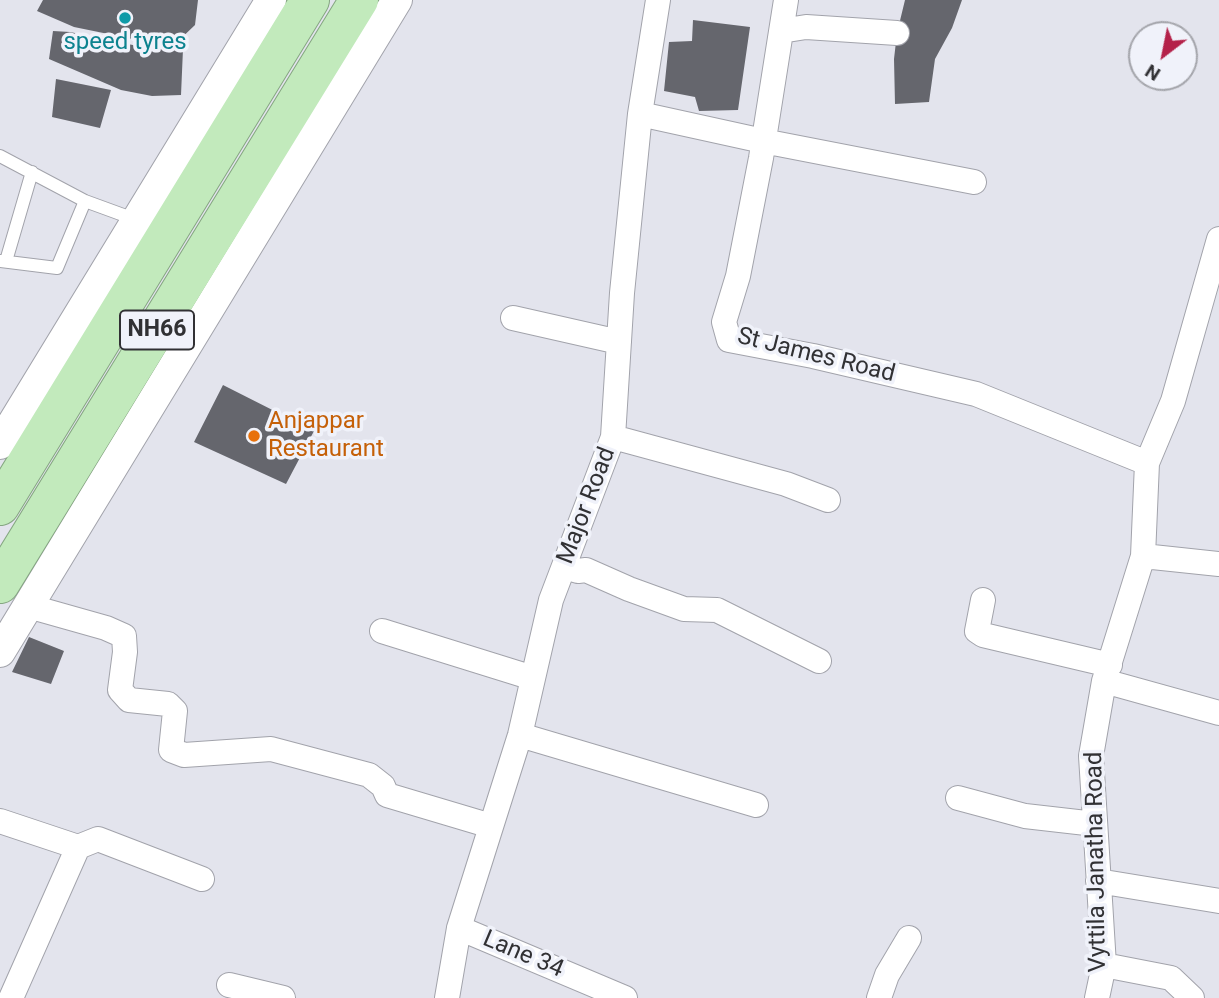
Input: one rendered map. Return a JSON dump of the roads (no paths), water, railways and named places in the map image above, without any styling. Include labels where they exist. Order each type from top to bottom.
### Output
[{"type":"highway","name":"NH66","points":[[0,506],[310,0]]},
{"type":"highway","name":"NH66","points":[[14,595],[198,295],[312,76],[357,1]]},
{"type":"highway","points":[[276,53],[312,76]]},
{"type":"street","points":[[0,444],[271,0]]},
{"type":"street","points":[[198,295],[397,0]]},
{"type":"street","name":"Major Road","points":[[447,998],[459,928],[520,735],[551,600],[613,437],[640,114],[658,0]]},
{"type":"street","name":"St James Road","points":[[786,0],[738,276],[724,322],[729,340],[813,356],[976,394],[1147,463]]},
{"type":"street","points":[[781,31],[806,27],[897,33]]},
{"type":"street","points":[[640,114],[974,182]]},
{"type":"street","name":"Vyttila Janatha Road","points":[[1097,998],[1104,965],[1091,756],[1107,673],[1143,556],[1147,463],[1172,401],[1212,284],[1219,239]]},
{"type":"street","points":[[513,318],[619,342]]},
{"type":"street","points":[[613,437],[786,484],[828,500]]},
{"type":"street","points":[[1143,556],[1219,564]]},
{"type":"street","points":[[564,566],[578,571],[586,570],[684,609],[717,611],[819,660]]},
{"type":"street","points":[[0,652],[14,595],[124,636],[125,652],[120,690],[129,700],[168,704],[175,711],[171,750],[184,755],[271,749],[369,775],[383,786],[387,795],[491,826]]},
{"type":"street","points":[[983,600],[977,631],[983,635],[1107,673],[1219,713]]},
{"type":"street","points":[[382,631],[533,678]]},
{"type":"street","points":[[520,735],[756,804]]},
{"type":"street","points":[[958,798],[1025,816],[1095,824]]},
{"type":"street","points":[[0,821],[78,847],[98,839],[202,879]]},
{"type":"street","points":[[11,998],[78,847]]},
{"type":"street","points":[[1098,881],[1219,901]]},
{"type":"street","name":"Lane 34","points":[[459,928],[625,998]]},
{"type":"street","points":[[879,998],[887,975],[909,938]]},
{"type":"street","points":[[1104,965],[1171,978],[1192,998]]},
{"type":"street","points":[[229,985],[283,998]]},
{"type":"lane","points":[[0,156],[85,201],[137,220]]},
{"type":"lane","points":[[32,172],[3,261],[57,268],[85,201]]},
{"type":"place","name":"speed tyres","points":[[125,18]]},
{"type":"place","name":"Anjappar Restaurant","points":[[254,436]]}]
